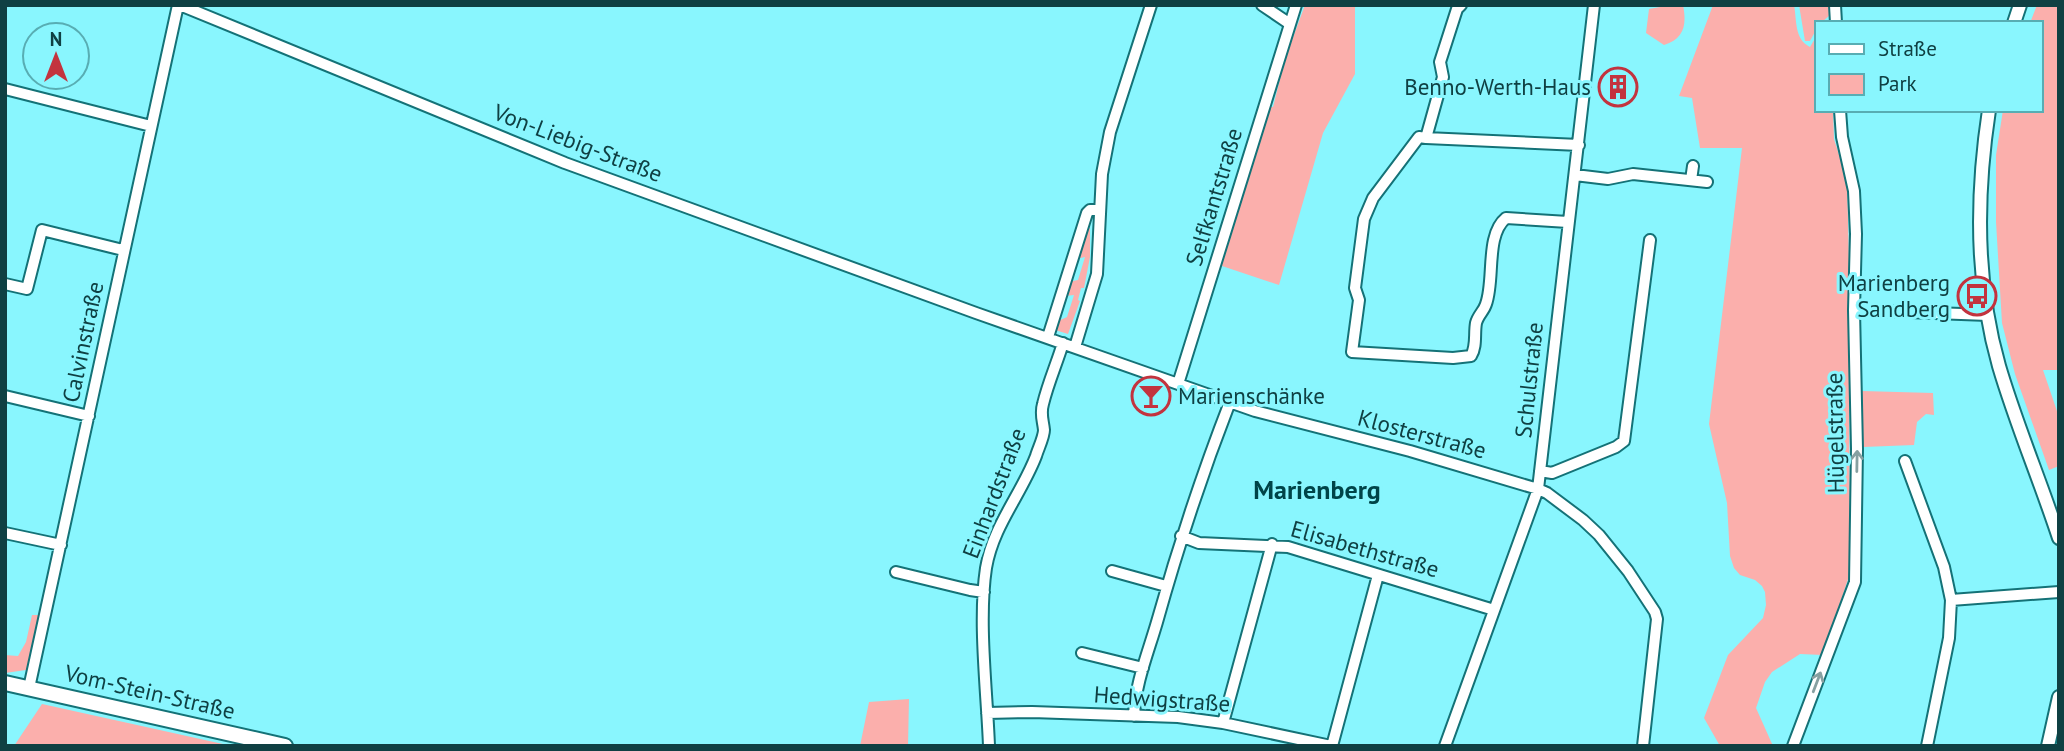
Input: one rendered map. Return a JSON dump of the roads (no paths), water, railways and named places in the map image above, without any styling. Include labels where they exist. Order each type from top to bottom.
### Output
[{"type":"main road","name":"Vom-Stein-Straße","points":[[5,683],[285,746]]},
{"type":"street","name":"Calvinstraße","points":[[29,688],[123,250],[179,5]]},
{"type":"street","name":"Von-Liebig-Straße","points":[[179,5],[565,163],[965,309]]},
{"type":"street","name":"Einhardstraße","points":[[989,746],[984,592],[990,550],[999,526],[1034,460],[1044,431],[1040,421],[1042,406],[1097,274],[1102,174],[1110,132],[1151,5]]},
{"type":"street","points":[[1262,5],[1290,24]]},
{"type":"street","name":"Selfkantstraße","points":[[1178,384],[1296,5]]},
{"type":"street","points":[[1426,138],[1443,77],[1440,62],[1457,9],[1461,5]]},
{"type":"street","name":"Schulstraße","points":[[1445,746],[1538,489],[1594,5]]},
{"type":"street","points":[[5,89],[151,126]]},
{"type":"street","name":"Hügelstraße","points":[[1793,746],[1855,582],[1856,241],[1854,191],[1842,138],[1840,112]]},
{"type":"street","points":[[1989,112],[1980,193],[1979,236],[1988,314],[1998,363],[2012,410],[2059,538]]},
{"type":"street","points":[[1568,222],[1506,218],[1501,222],[1496,233],[1486,305],[1478,316],[1471,356],[1441,358],[1352,352],[1359,300],[1354,288],[1364,219],[1373,198],[1419,137],[1579,145]]},
{"type":"street","points":[[1691,180],[1693,166]]},
{"type":"street","points":[[1576,175],[1608,179],[1633,174],[1707,182]]},
{"type":"street","points":[[1048,337],[1087,213],[1100,210]]},
{"type":"street","points":[[5,284],[27,289],[42,230],[123,250]]},
{"type":"street","points":[[1540,471],[1552,473],[1616,447],[1624,441],[1650,240]]},
{"type":"street","name":"Klosterstraße","points":[[965,309],[1255,411],[1410,451],[1547,493],[1599,535],[1636,582],[1655,612],[1657,619],[1643,746]]},
{"type":"street","points":[[1854,310],[1988,314]]},
{"type":"street","points":[[5,396],[89,416]]},
{"type":"street","points":[[1134,716],[1143,668],[1181,536],[1230,402]]},
{"type":"street","points":[[1905,461],[1944,567],[1951,600],[1949,638],[1927,746]]},
{"type":"street","points":[[5,533],[61,545]]},
{"type":"street","name":"Elisabethstraße","points":[[1181,536],[1192,542],[1212,545],[1272,544],[1317,555],[1494,610]]},
{"type":"street","points":[[1223,723],[1272,544]]},
{"type":"street","points":[[1112,570],[1166,586]]},
{"type":"street","points":[[896,572],[984,592]]},
{"type":"street","points":[[1331,746],[1378,575]]},
{"type":"street","points":[[1951,600],[2059,592]]},
{"type":"street","points":[[1082,653],[1143,668]]},
{"type":"street","points":[[2048,746],[2059,696]]},
{"type":"street","name":"Hedwigstraße","points":[[988,713],[1178,717],[1223,723],[1331,746]]},
{"type":"place","name":"Benno-Werth-Haus","points":[[1618,87]]},
{"type":"place","name":"Marienberg Sandberg","points":[[1977,296]]},
{"type":"place","name":"Marienschänke","points":[[1151,396]]},
{"type":"district","name":"Marienberg","points":[[1317,490]]}]
